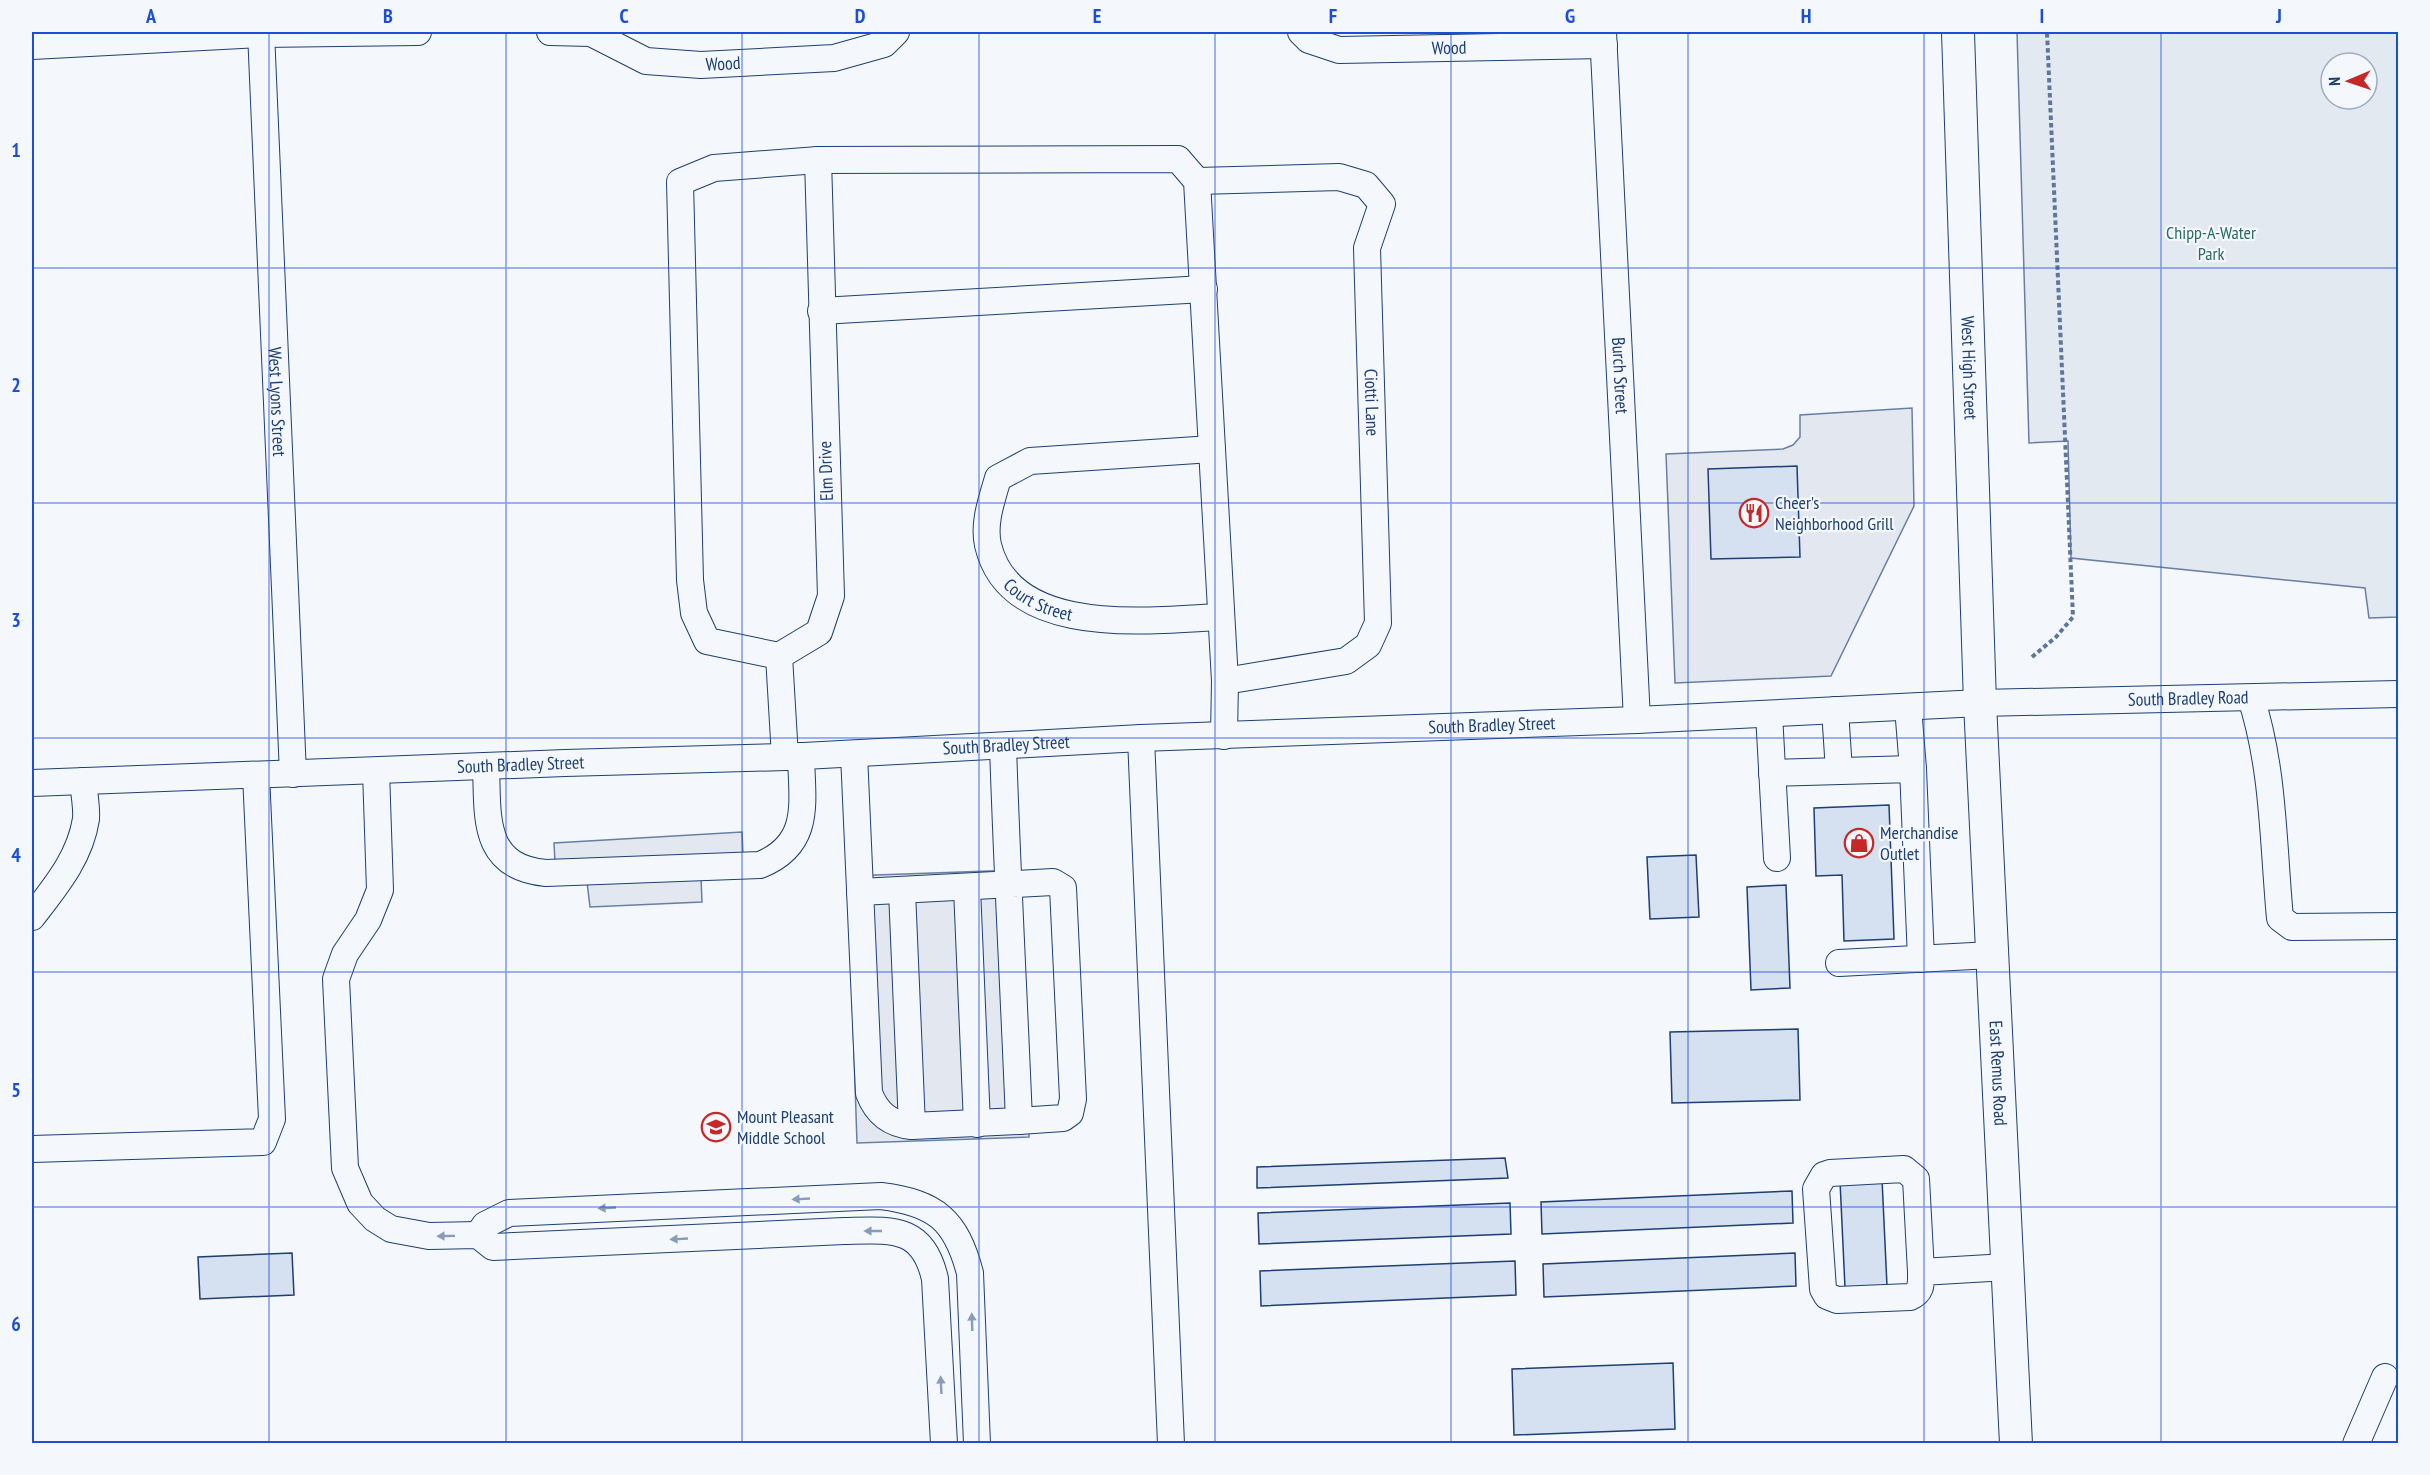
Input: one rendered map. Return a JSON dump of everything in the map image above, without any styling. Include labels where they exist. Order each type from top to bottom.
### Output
[{"type":"main road","name":"West High Street","points":[[1958,32],[1980,703]]},
{"type":"main road","name":"East Remus Road","points":[[1980,703],[2016,1443]]},
{"type":"street","points":[[32,46],[261,33],[418,32]]},
{"type":"street","name":"Wood","points":[[550,32],[591,32],[646,62],[701,65],[834,58],[884,44],[896,32]]},
{"type":"street","name":"Wood","points":[[1301,32],[1309,40],[1339,50],[1603,38]]},
{"type":"street","name":"West Lyons Street","points":[[261,33],[293,774]]},
{"type":"street","name":"Burch Street","points":[[1603,38],[1637,720]]},
{"type":"street","points":[[486,766],[489,828],[502,855],[528,871],[566,872],[760,865],[773,860],[791,844],[800,830],[802,815],[779,656],[707,641],[694,613],[690,580],[680,182],[714,168],[818,160],[1178,159],[1197,181],[1225,681],[1224,736]]},
{"type":"street","name":"Elm Drive","points":[[779,656],[819,632],[831,596],[818,160]]},
{"type":"street","name":"Ciotti Lane","points":[[1197,181],[1339,177],[1366,185],[1382,204],[1367,248],[1378,623],[1368,645],[1346,661],[1225,681]]},
{"type":"street","points":[[821,312],[1204,289]]},
{"type":"street","name":"Court Street","points":[[1212,449],[1030,461],[998,478],[987,516],[988,545],[1000,574],[1021,594],[1051,611],[1113,621],[1221,617]]},
{"type":"street","name":"South Bradley Road","points":[[1980,703],[2398,694]]},
{"type":"street","points":[[2252,698],[2261,727],[2271,789],[2280,918],[2292,927],[2398,926]]},
{"type":"street","name":"South Bradley Street","points":[[32,783],[793,757],[1141,738],[1637,720],[1980,703]]},
{"type":"street","points":[[1908,707],[1921,959]]},
{"type":"street","points":[[1835,710],[1839,771]]},
{"type":"street","points":[[1769,714],[1777,858]]},
{"type":"street","points":[[1141,738],[1171,1443]]},
{"type":"street","points":[[1003,746],[1019,1122]]},
{"type":"street","points":[[854,754],[860,892],[869,1093],[881,1114],[899,1125],[912,1126],[1019,1122],[1063,1118],[1071,1113],[1063,888],[1053,882],[860,892]]},
{"type":"street","points":[[1772,773],[1913,770]]},
{"type":"street","points":[[376,771],[380,890],[368,920],[345,954],[336,979],[345,1168],[360,1203],[375,1219],[391,1229],[429,1236],[478,1235],[493,1247],[844,1231],[882,1230],[901,1233],[922,1247],[931,1258],[935,1279],[945,1443]]},
{"type":"street","points":[[32,1149],[263,1142],[272,1119],[256,775]]},
{"type":"street","points":[[32,917],[58,884],[77,851],[86,817],[83,781]]},
{"type":"street","points":[[967,888],[977,1124]]},
{"type":"street","points":[[902,891],[912,1126]]},
{"type":"street","points":[[1839,963],[1992,955]]},
{"type":"street","points":[[1904,1169],[1916,1179],[1921,1272],[1921,1288],[1918,1294],[1910,1297],[1837,1300],[1827,1296],[1823,1288],[1816,1189],[1824,1175],[1904,1169]]},
{"type":"street","points":[[478,1235],[486,1225],[509,1213],[881,1196],[901,1198],[922,1205],[939,1215],[952,1228],[963,1246],[970,1274],[977,1443]]},
{"type":"street","points":[[1921,1272],[2007,1267]]},
{"type":"street","points":[[2356,1443],[2385,1377]]},
{"type":"path","points":[[2032,657],[2056,637],[2073,617],[2047,32]]},
{"type":"green space","name":"Chipp-A-Water Park","points":[[2017,32],[2398,32],[2398,617],[2369,618],[2365,588],[2071,558],[2068,441],[2029,443]]},
{"type":"shaded area","points":[[1912,408],[1914,506],[1831,676],[1675,683],[1666,454],[1783,449],[1793,445],[1800,437],[1800,415]]},
{"type":"shaded area","points":[[742,832],[744,876],[701,878],[702,902],[590,907],[587,882],[556,882],[554,843]]},
{"type":"shaded area","points":[[1020,870],[1029,1137],[857,1143],[848,876]]},
{"type":"building","name":"Cheer's Neighborhood Grill","points":[[1797,466],[1800,557],[1711,559],[1708,469]]},
{"type":"building","points":[[1889,805],[1894,939],[1844,941],[1842,875],[1816,876],[1814,808]]},
{"type":"building","points":[[1696,855],[1699,917],[1650,919],[1647,857]]},
{"type":"building","points":[[1786,885],[1790,988],[1751,990],[1747,887]]},
{"type":"building","points":[[1798,1029],[1800,1100],[1672,1103],[1670,1032]]},
{"type":"building","points":[[1505,1158],[1508,1178],[1257,1188],[1257,1167]]},
{"type":"building","points":[[1882,1179],[1887,1286],[1845,1288],[1840,1181]]},
{"type":"building","points":[[1792,1191],[1793,1223],[1542,1234],[1541,1202]]},
{"type":"building","points":[[1510,1203],[1511,1234],[1259,1244],[1258,1213]]},
{"type":"building","points":[[292,1253],[294,1295],[200,1299],[198,1257]]},
{"type":"building","points":[[1795,1253],[1796,1286],[1544,1297],[1543,1264]]},
{"type":"building","points":[[1515,1261],[1516,1295],[1261,1306],[1260,1271]]},
{"type":"building","points":[[1673,1363],[1675,1429],[1514,1435],[1512,1369]]},
{"type":"place","name":"Cheer's Neighborhood Grill","points":[[1754,513]]},
{"type":"place","name":"Merchandise Outlet","points":[[1859,843]]},
{"type":"place","name":"Mount Pleasant Middle School","points":[[716,1127]]}]
